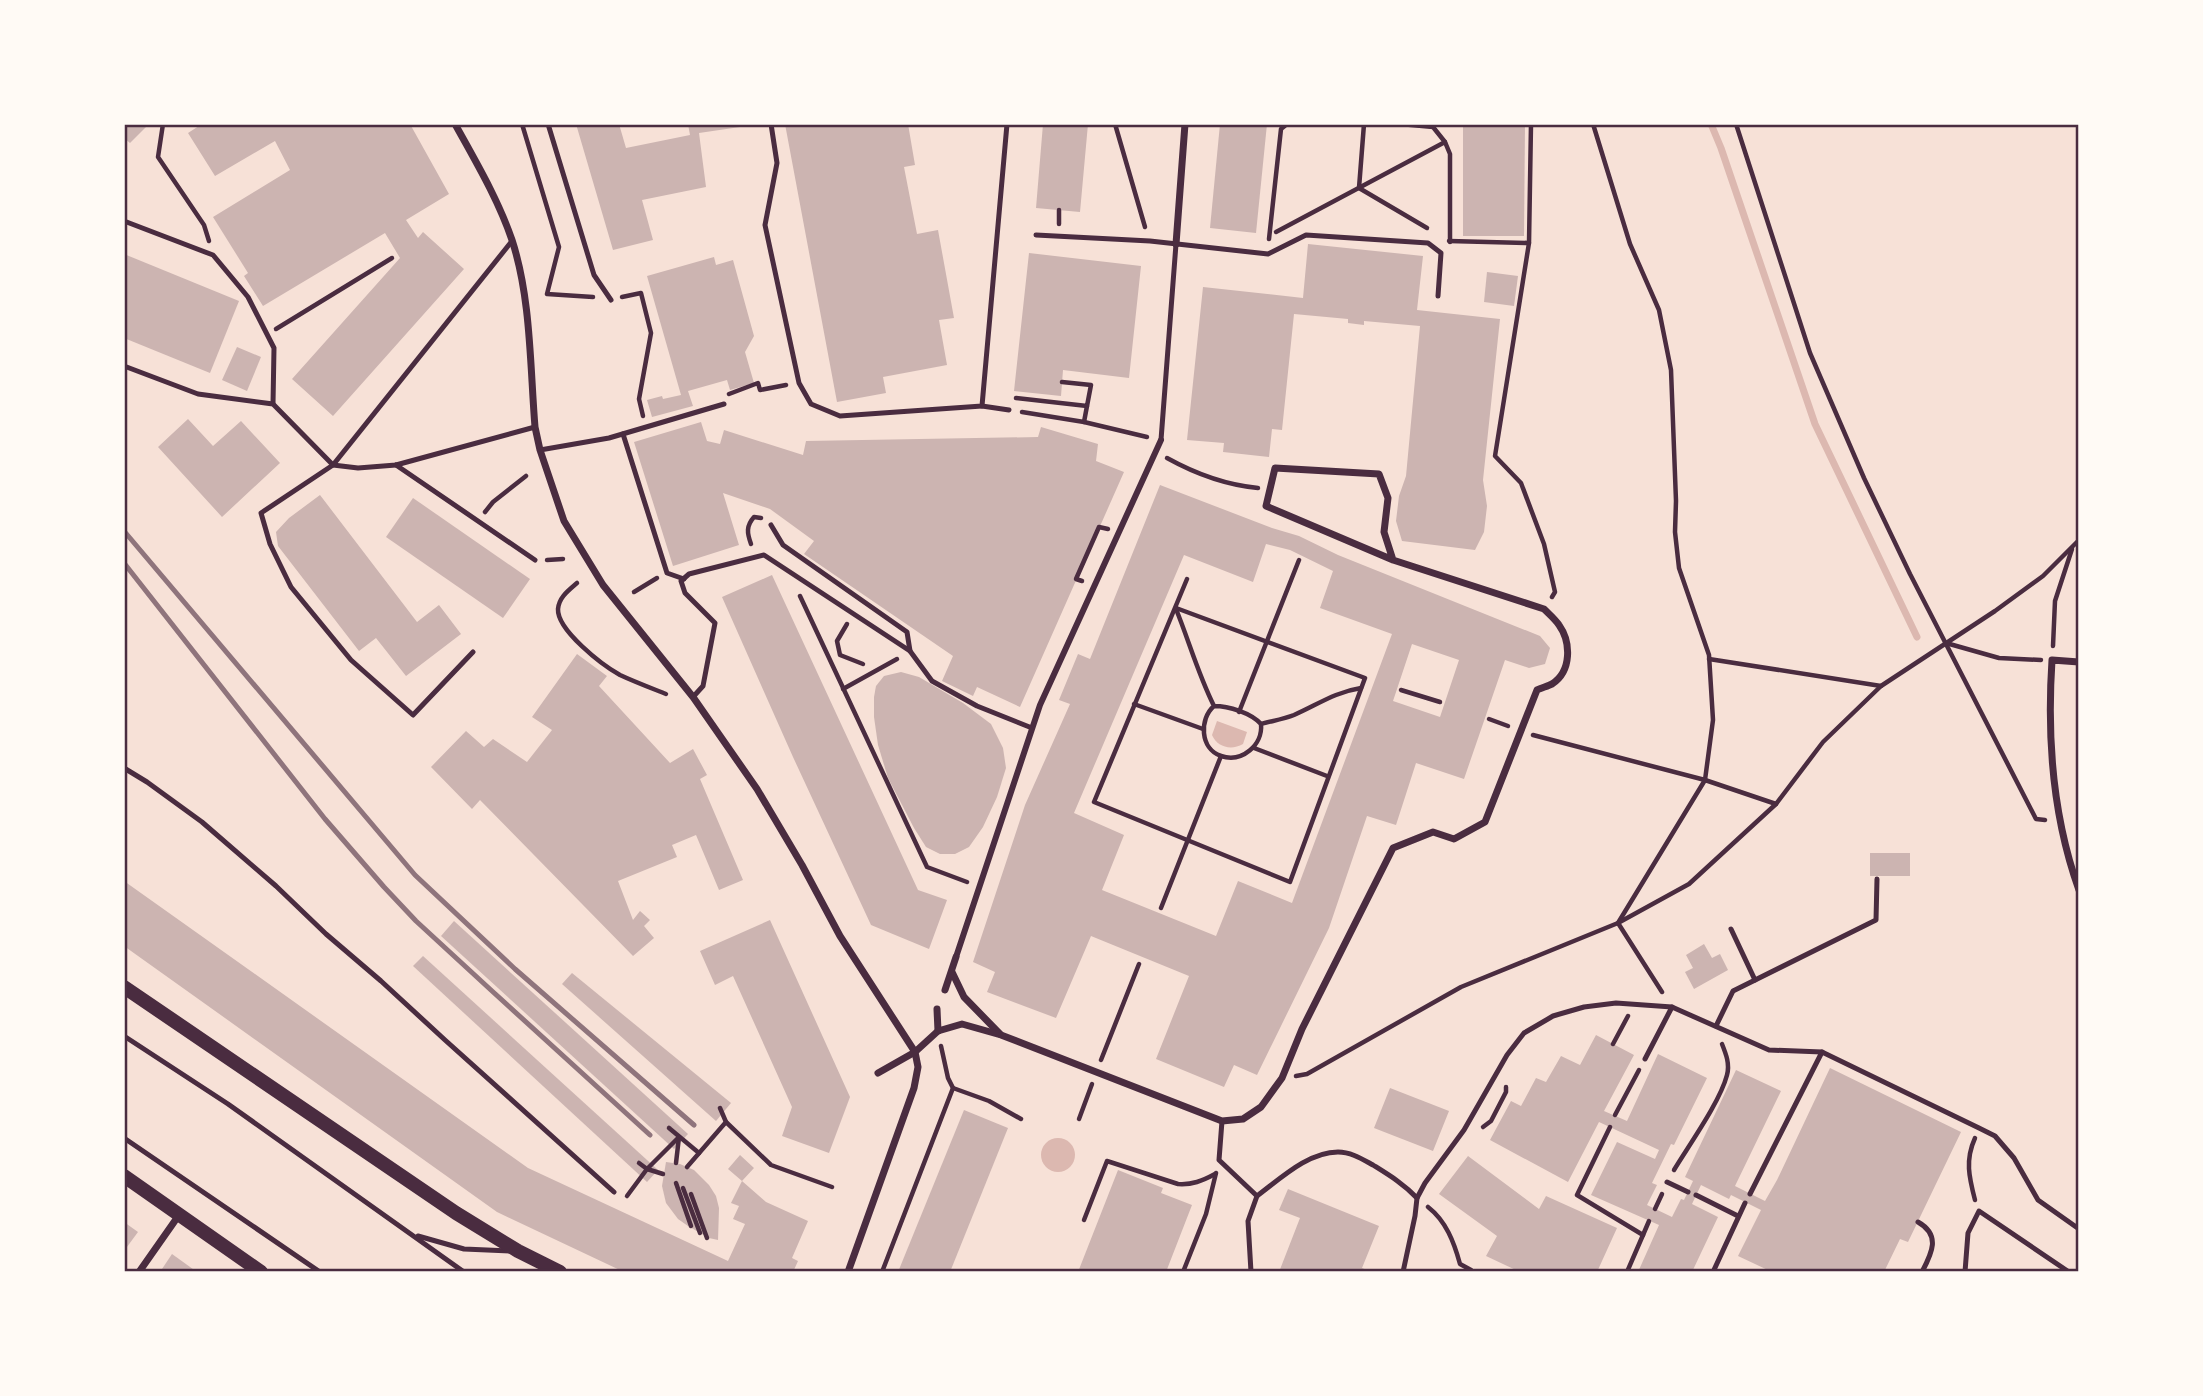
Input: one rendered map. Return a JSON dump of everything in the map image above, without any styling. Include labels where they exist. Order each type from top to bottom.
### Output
[{"type":"main road","points":[[124,987],[456,1213],[518,1251],[560,1272]]},
{"type":"main road","points":[[124,1176],[261,1272]]},
{"type":"street","points":[[455,124],[494,192],[513,241],[524,285],[535,427],[564,521],[603,585],[693,697],[757,789],[840,936],[915,1052],[918,1067],[914,1088],[848,1272]]},
{"type":"street","points":[[1176,244],[1185,124]]},
{"type":"street","points":[[946,990],[1040,705],[1161,440]]},
{"type":"street","points":[[878,1073],[915,1052],[938,1031],[962,1024],[1001,1035],[1222,1121],[1243,1119],[1261,1107],[1282,1078],[1302,1029],[1393,848],[1433,832],[1454,839],[1485,822],[1537,690],[1552,684],[1563,673],[1569,657],[1567,640],[1559,624],[1544,609],[1393,560],[1266,506],[1275,468],[1379,474],[1388,498],[1384,532],[1393,560]]},
{"type":"street","points":[[2079,663],[2052,660],[2050,696],[2060,821],[2079,890]]},
{"type":"street","points":[[952,972],[964,997],[1001,1035]]},
{"type":"street","points":[[937,1009],[938,1031]]},
{"type":"street","points":[[139,1272],[180,1215]]},
{"type":"lane","points":[[548,124],[594,275],[611,300]]},
{"type":"lane","points":[[771,124],[777,163],[765,225],[799,383],[811,404],[839,416],[982,406],[1009,410]]},
{"type":"lane","points":[[982,406],[1007,124]]},
{"type":"lane","points":[[124,221],[214,255],[248,297],[274,348],[273,404]]},
{"type":"lane","points":[[1036,234],[1150,241],[1268,254],[1306,235],[1428,243],[1441,253],[1438,296]]},
{"type":"lane","points":[[473,652],[413,715],[351,660],[292,587],[270,544],[261,513],[333,464],[513,241]]},
{"type":"lane","points":[[1161,440],[1176,244]]},
{"type":"lane","points":[[124,366],[198,394],[273,404],[333,464],[358,468],[396,464],[535,427]]},
{"type":"lane","points":[[540,450],[623,434],[724,404]]},
{"type":"lane","points":[[623,434],[667,573],[684,579]]},
{"type":"lane","points":[[396,464],[535,560]]},
{"type":"lane","points":[[771,525],[783,545],[907,632],[911,650],[932,681],[977,706],[1032,728]]},
{"type":"lane","points":[[693,697],[704,686],[715,623],[685,593],[681,581],[695,572],[764,555],[911,650]]},
{"type":"lane","points":[[124,768],[202,822],[267,878],[444,1041],[614,1192]]},
{"type":"lane","points":[[1716,1026],[1733,992],[1876,920],[1877,879]]},
{"type":"lane","points":[[1731,929],[1755,980]]},
{"type":"lane","points":[[1404,1272],[1417,1198],[1464,1130],[1507,1055],[1524,1033],[1553,1016],[1584,1007],[1616,1003],[1672,1007],[1769,1050],[1822,1052],[1979,1128],[1995,1136],[2014,1158],[2038,1200],[2079,1229]]},
{"type":"lane","points":[[1645,1059],[1672,1007]]},
{"type":"lane","points":[[124,1036],[228,1104],[464,1272]]},
{"type":"lane","points":[[1749,1194],[1822,1052]]},
{"type":"lane","points":[[1222,1121],[1219,1160],[1257,1196]]},
{"type":"lane","points":[[124,1138],[320,1272]]},
{"type":"lane","points":[[1251,1272],[1248,1222],[1257,1196],[1316,1156],[1337,1152],[1351,1154],[1407,1187],[1417,1198]]},
{"type":"lane","points":[[1667,1182],[1688,1192]]},
{"type":"lane","points":[[1696,1195],[1738,1216]]},
{"type":"lane","points":[[1713,1272],[1745,1203]]},
{"type":"lane","points":[[1965,1272],[1968,1233],[1979,1211],[2069,1272]]},
{"type":"lane","points":[[1918,1222],[1926,1227],[1933,1245],[1922,1272]]},
{"type":"lane","points":[[411,1234],[464,1250],[518,1251]]},
{"type":"path","points":[[163,124],[158,157],[204,225],[214,255]]},
{"type":"path","points":[[522,124],[559,247],[547,294]]},
{"type":"path","points":[[1115,124],[1150,241]]},
{"type":"path","points":[[1268,254],[1281,128],[1287,124]]},
{"type":"path","points":[[1359,188],[1364,124]]},
{"type":"path","points":[[1400,124],[1433,127],[1445,142],[1450,154],[1450,242]]},
{"type":"path","points":[[1531,124],[1529,243],[1495,456],[1521,482],[1545,544],[1555,592],[1544,609]]},
{"type":"path","points":[[1593,124],[1630,244],[1659,310],[1671,370],[1675,532],[1679,568],[1709,656],[1713,720],[1705,780],[1618,923]]},
{"type":"path","points":[[1736,124],[1810,353],[1864,478],[1945,643],[2036,818],[2060,821]]},
{"type":"path","points":[[1269,235],[1445,142]]},
{"type":"path","points":[[1359,188],[1427,228]]},
{"type":"path","points":[[1438,235],[1450,242],[1529,243]]},
{"type":"path","points":[[267,334],[392,258]]},
{"type":"path","points":[[639,400],[651,332],[641,293]]},
{"type":"path","points":[[1062,382],[1091,385],[1084,422]]},
{"type":"path","points":[[729,392],[758,383],[760,390],[770,387]]},
{"type":"path","points":[[1087,406],[1011,398],[1009,410],[1084,422],[1161,440]]},
{"type":"path","points":[[1178,464],[1238,486]]},
{"type":"path","points":[[478,521],[493,502],[526,476]]},
{"type":"path","points":[[754,550],[748,536],[748,524],[754,517],[765,519],[771,525]]},
{"type":"path","points":[[1076,579],[1100,527],[1120,533]]},
{"type":"path","points":[[1282,1078],[1307,1074],[1461,987],[1618,923],[1689,884],[1776,804],[1823,742],[1881,686],[2043,576],[2079,540]]},
{"type":"path","points":[[1945,643],[1999,658],[2052,660],[2055,601],[2072,547]]},
{"type":"path","points":[[1239,712],[1299,560]]},
{"type":"path","points":[[634,592],[667,573]]},
{"type":"path","points":[[1187,579],[1094,802],[1290,882],[1365,678]]},
{"type":"path","points":[[578,583],[562,597],[558,608],[560,622],[588,652],[619,674],[666,694]]},
{"type":"path","points":[[801,598],[927,867],[980,888]]},
{"type":"path","points":[[1176,608],[1371,680]]},
{"type":"path","points":[[1176,608],[1202,681],[1214,706]]},
{"type":"path","points":[[1164,615],[1172,618]]},
{"type":"path","points":[[848,624],[837,641],[837,649],[840,655],[863,664]]},
{"type":"path","points":[[843,689],[904,655]]},
{"type":"path","points":[[1709,659],[1881,686]]},
{"type":"path","points":[[1261,724],[1293,716],[1326,698],[1361,688]]},
{"type":"path","points":[[1401,690],[1440,702]]},
{"type":"path","points":[[1134,704],[1203,729]]},
{"type":"path","points":[[1214,706],[1224,706],[1256,718],[1262,730],[1254,748],[1235,757],[1221,756],[1213,750],[1206,741],[1203,729],[1204,721],[1214,706]]},
{"type":"path","points":[[1551,741],[1705,780],[1776,804]]},
{"type":"path","points":[[1254,748],[1327,776]]},
{"type":"path","points":[[1161,908],[1221,756]]},
{"type":"path","points":[[1618,923],[1639,960],[1672,1007]]},
{"type":"path","points":[[1079,1119],[1139,964]]},
{"type":"path","points":[[1613,1044],[1636,1003]]},
{"type":"path","points":[[1655,1209],[1667,1182],[1717,1097],[1727,1074],[1728,1059],[1716,1026]]},
{"type":"path","points":[[938,1031],[948,1078],[953,1088],[989,1101],[1021,1119]]},
{"type":"path","points":[[1615,1115],[1645,1059]]},
{"type":"path","points":[[882,1272],[953,1088]]},
{"type":"path","points":[[720,1108],[726,1122],[772,1165],[832,1187]]},
{"type":"path","points":[[687,1167],[726,1122]]},
{"type":"path","points":[[1610,1127],[1577,1195],[1643,1235]]},
{"type":"path","points":[[669,1128],[699,1153]]},
{"type":"path","points":[[1979,1128],[1969,1152],[1968,1175],[1979,1211]]},
{"type":"path","points":[[614,1192],[627,1197],[647,1170],[679,1136]]},
{"type":"path","points":[[676,1163],[679,1136]]},
{"type":"path","points":[[1183,1272],[1206,1214],[1219,1160]]},
{"type":"path","points":[[1084,1220],[1107,1161],[1178,1184],[1189,1185],[1203,1181],[1216,1173]]},
{"type":"path","points":[[639,1163],[647,1170],[663,1174]]},
{"type":"path","points":[[676,1183],[691,1226]]},
{"type":"path","points":[[683,1188],[700,1233]]},
{"type":"path","points":[[691,1194],[707,1238]]},
{"type":"path","points":[[1417,1198],[1438,1215],[1454,1244],[1460,1264],[1472,1271]]},
{"type":"path","points":[[1627,1272],[1649,1221]]},
{"type":"shaded area","points":[[1217,721],[1247,732],[1243,744],[1229,747],[1217,742],[1212,735]]},
{"type":"shaded area","points":[[1058,1138],[1070,1143],[1075,1155],[1070,1167],[1058,1172],[1046,1167],[1041,1155],[1046,1143]]},
{"type":"building","points":[[124,124],[149,124],[130,143],[124,138]]},
{"type":"building","points":[[202,124],[410,124],[449,194],[406,220],[418,238],[423,232],[464,269],[333,416],[292,379],[400,258],[385,233],[263,306],[244,276],[248,273],[213,217],[290,170],[275,141],[215,176],[188,133]]},
{"type":"building","points":[[576,124],[619,124],[626,148],[690,135],[688,124],[739,124],[740,127],[699,133],[706,187],[642,200],[653,240],[613,250]]},
{"type":"building","points":[[785,124],[908,124],[915,165],[904,167],[917,234],[938,230],[954,318],[939,320],[947,365],[883,377],[886,393],[837,402]]},
{"type":"building","points":[[1043,124],[1088,124],[1080,212],[1036,208]]},
{"type":"building","points":[[1220,124],[1267,124],[1256,233],[1210,228]]},
{"type":"building","points":[[1463,124],[1525,124],[1524,236],[1463,236]]},
{"type":"building","points":[[1308,244],[1423,256],[1417,310],[1500,319],[1483,480],[1487,506],[1484,532],[1475,550],[1402,541],[1396,521],[1399,496],[1406,476],[1420,326],[1364,321],[1364,325],[1348,323],[1348,319],[1294,314],[1282,430],[1272,429],[1269,457],[1223,452],[1224,443],[1187,440],[1203,287],[1303,298]]},
{"type":"building","points":[[1029,253],[1141,266],[1129,378],[1063,370],[1061,396],[1014,391]]},
{"type":"building","points":[[124,254],[239,301],[210,373],[124,338]]},
{"type":"building","points":[[714,257],[716,265],[733,260],[754,336],[745,352],[754,383],[730,390],[727,380],[688,391],[693,406],[652,417],[647,400],[681,395],[647,276]]},
{"type":"building","points":[[1487,272],[1518,276],[1514,306],[1484,302]]},
{"type":"building","points":[[237,347],[261,357],[247,391],[222,380]]},
{"type":"building","points":[[188,419],[213,446],[241,421],[280,463],[222,517],[158,447]]},
{"type":"building","points":[[701,422],[707,441],[720,444],[724,430],[803,455],[806,441],[1038,437],[1041,427],[1098,444],[1096,461],[1124,472],[1020,707],[977,687],[973,696],[942,681],[953,656],[804,554],[814,541],[770,509],[723,493],[739,545],[673,566],[634,442]]},
{"type":"building","points":[[1160,485],[1299,536],[1338,555],[1540,636],[1550,648],[1545,664],[1529,668],[1505,660],[1464,779],[1416,763],[1396,825],[1367,816],[1329,928],[1257,1075],[1234,1065],[1224,1087],[1156,1059],[1189,976],[1091,936],[1056,1018],[987,992],[995,972],[973,962],[1025,805],[1070,704],[1059,700],[1078,654],[1090,659]],"holes":[[[1266,544],[1290,550],[1333,571],[1320,608],[1392,634],[1292,903],[1238,881],[1216,936],[1102,890],[1124,835],[1074,813],[1184,555],[1253,582]],[[1412,644],[1459,660],[1440,717],[1393,701]]]},
{"type":"building","points":[[320,495],[417,622],[439,605],[461,634],[406,676],[376,638],[359,651],[278,546],[276,532],[289,518]]},
{"type":"building","points":[[413,498],[530,579],[503,618],[386,537]]},
{"type":"building","points":[[772,575],[918,890],[947,900],[929,949],[871,925],[722,597]]},
{"type":"building","points":[[577,654],[607,676],[599,686],[670,763],[693,749],[707,775],[700,779],[743,880],[719,890],[696,835],[672,845],[677,857],[618,881],[633,920],[640,911],[650,920],[644,926],[654,938],[633,956],[480,800],[472,809],[431,767],[466,731],[484,747],[493,739],[527,762],[552,730],[532,717]]},
{"type":"building","points":[[901,672],[919,677],[963,703],[991,724],[1003,748],[1006,768],[997,797],[983,827],[969,847],[955,854],[940,854],[926,847],[888,778],[878,745],[874,717],[876,686],[884,676]]},
{"type":"building","points":[[1870,853],[1910,853],[1910,876],[1870,876]]},
{"type":"building","points":[[124,881],[528,1168],[728,1261],[745,1224],[733,1219],[739,1206],[731,1203],[742,1181],[766,1202],[808,1221],[792,1258],[798,1261],[793,1272],[624,1272],[497,1212],[124,946]]},
{"type":"building","points":[[770,920],[850,1097],[829,1153],[782,1136],[792,1107],[733,976],[715,985],[700,951]]},
{"type":"building","points":[[454,921],[688,1134],[674,1149],[441,936]]},
{"type":"building","points":[[1704,944],[1712,958],[1720,954],[1728,970],[1694,989],[1685,972],[1693,968],[1686,955]]},
{"type":"building","points":[[423,956],[658,1170],[647,1182],[413,966]]},
{"type":"building","points":[[572,973],[731,1103],[716,1121],[562,984]]},
{"type":"building","points":[[1596,1035],[1634,1055],[1604,1111],[1627,1121],[1658,1054],[1707,1078],[1652,1183],[1657,1185],[1647,1205],[1672,1217],[1693,1181],[1685,1177],[1736,1070],[1781,1091],[1735,1186],[1765,1201],[1830,1068],[1961,1132],[1908,1242],[1900,1239],[1884,1272],[1772,1272],[1738,1256],[1761,1210],[1731,1195],[1729,1199],[1701,1185],[1692,1204],[1718,1217],[1692,1272],[1638,1272],[1659,1225],[1591,1195],[1617,1142],[1655,1159],[1659,1150],[1599,1122],[1568,1182],[1490,1140],[1511,1101],[1521,1106],[1536,1078],[1546,1082],[1561,1056],[1580,1065]]},
{"type":"building","points":[[1390,1088],[1449,1111],[1433,1151],[1374,1128]]},
{"type":"building","points":[[964,1110],[1008,1128],[950,1272],[898,1272]]},
{"type":"building","points":[[740,1155],[754,1168],[742,1181],[728,1169]]},
{"type":"building","points":[[1468,1156],[1539,1209],[1546,1196],[1617,1228],[1597,1272],[1520,1272],[1486,1256],[1497,1236],[1439,1194]]},
{"type":"building","points":[[666,1162],[694,1170],[709,1185],[719,1208],[718,1240],[709,1238],[678,1219],[666,1203],[662,1186]]},
{"type":"building","points":[[1118,1170],[1163,1188],[1161,1193],[1192,1205],[1166,1272],[1078,1272]]},
{"type":"building","points":[[1288,1189],[1379,1226],[1362,1268],[1367,1270],[1366,1272],[1279,1272],[1300,1218],[1279,1210]]},
{"type":"building","points":[[124,1222],[138,1232],[124,1251]]},
{"type":"building","points":[[172,1254],[197,1272],[160,1272]]},
{"type":"waterway","points":[[1711,124],[1815,424],[1917,637]]},
{"type":"railway","points":[[124,531],[415,875],[515,969],[694,1125]]},
{"type":"railway","points":[[124,563],[325,819],[384,887],[416,921],[650,1135]]}]
